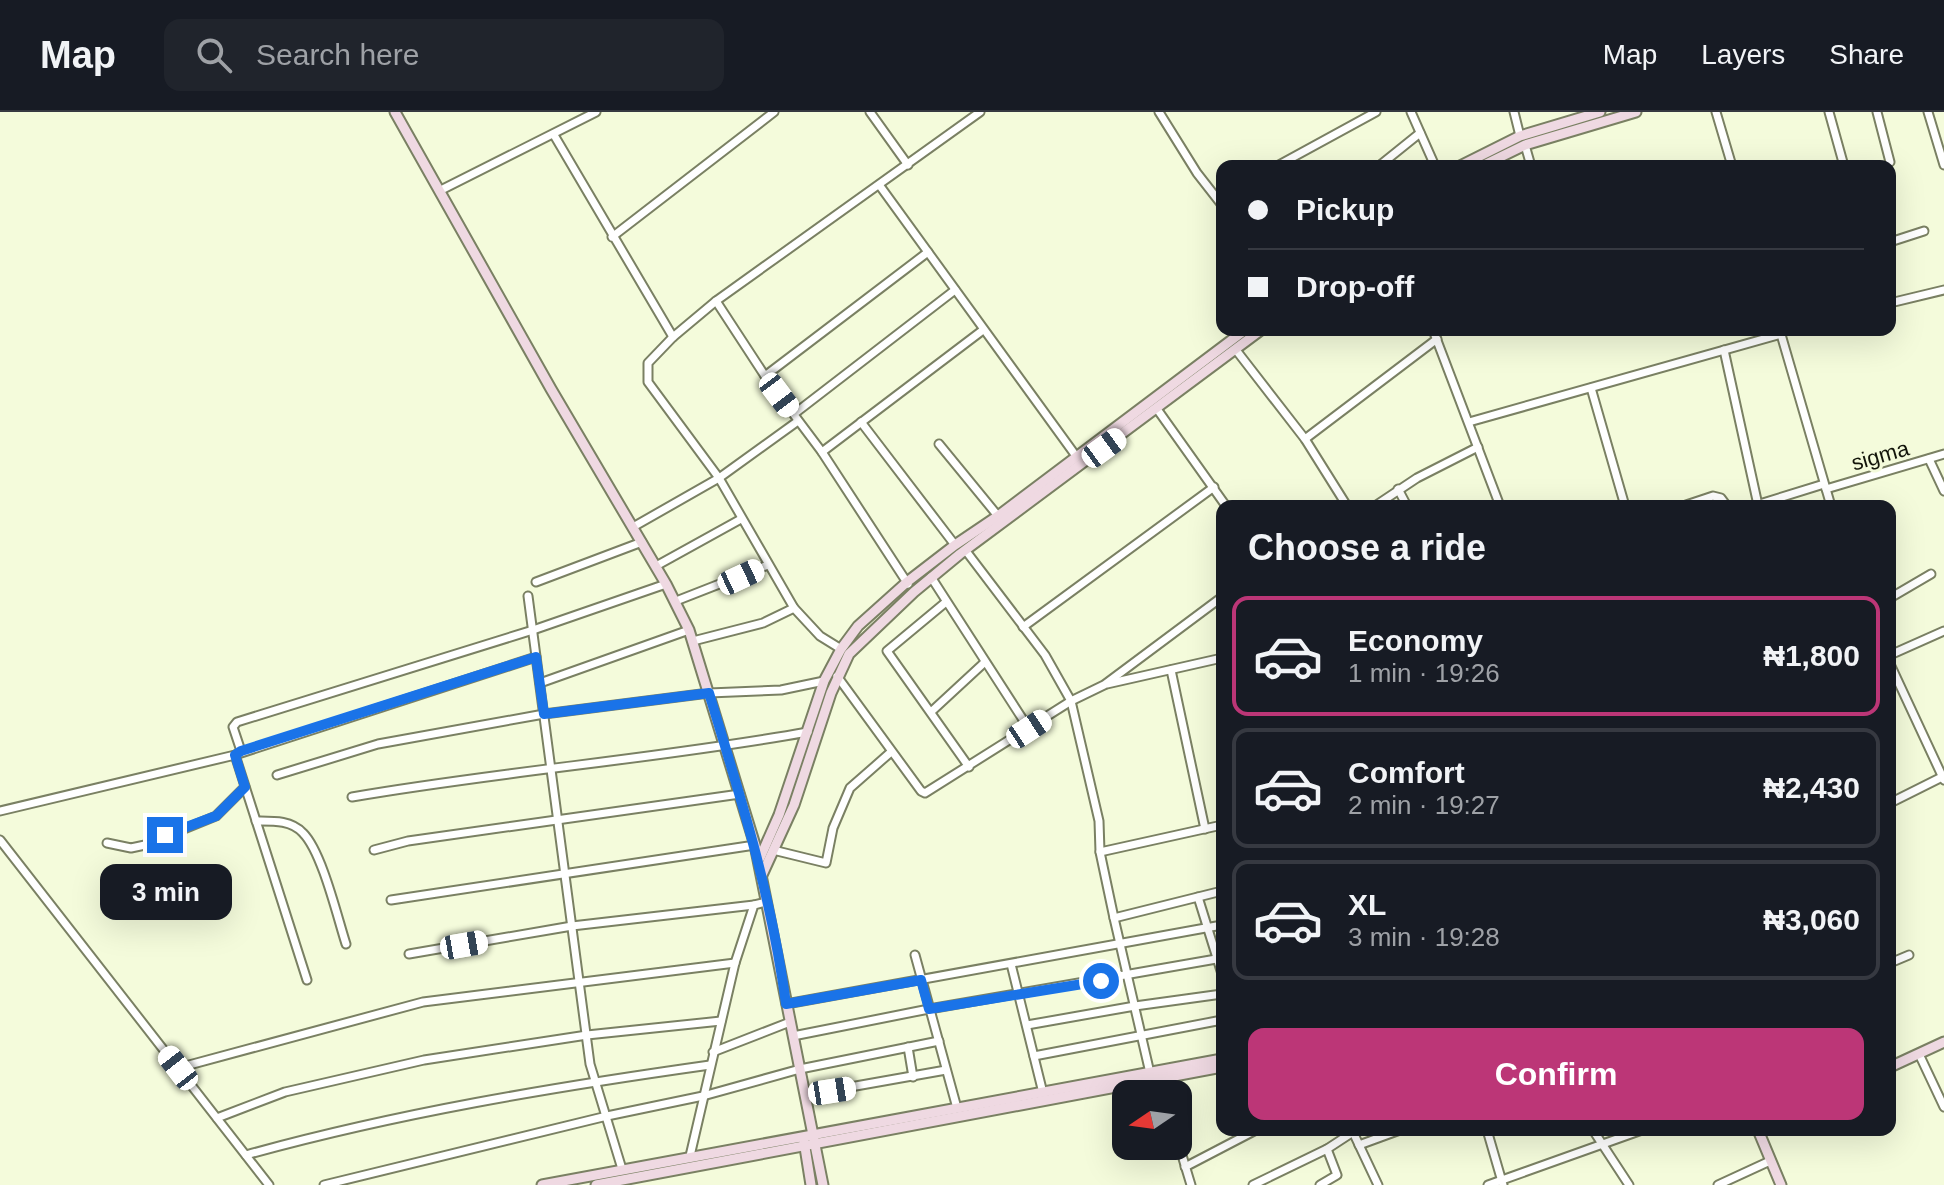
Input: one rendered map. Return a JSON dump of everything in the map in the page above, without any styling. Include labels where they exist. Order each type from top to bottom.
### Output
[{"type":"street","points":[[395,112],[551,389],[676,601],[689,630],[759,860],[805,1095],[811,1185]]},
{"type":"street","points":[[441,190],[596,112]]},
{"type":"street","points":[[612,237],[774,112]]},
{"type":"street","points":[[870,112],[908,165]]},
{"type":"street","points":[[841,649],[820,636],[794,608],[719,478],[648,382],[648,363],[716,301],[980,112]]},
{"type":"street","points":[[1159,112],[1197,173],[1216,195]]},
{"type":"street","points":[[1288,160],[1376,112]]},
{"type":"street","points":[[1411,112],[1432,160]]},
{"type":"street","points":[[1514,112],[1529,160]]},
{"type":"street","points":[[1474,160],[1600,112]]},
{"type":"street","points":[[1491,160],[1522,140],[1636,112]]},
{"type":"street","points":[[1716,112],[1730,160]]},
{"type":"street","points":[[1829,112],[1842,160]]},
{"type":"street","points":[[1877,112],[1889,160]]},
{"type":"street","points":[[1928,112],[1944,165]]},
{"type":"street","points":[[1386,160],[1420,133]]},
{"type":"street","points":[[554,135],[673,337]]},
{"type":"street","points":[[880,186],[1076,456]]},
{"type":"street","points":[[1896,240],[1924,231]]},
{"type":"street","points":[[765,376],[928,252]]},
{"type":"street","points":[[633,527],[719,478],[955,290]]},
{"type":"street","points":[[1896,302],[1944,290]]},
{"type":"street","points":[[716,301],[765,376],[822,452],[914,592]]},
{"type":"street","points":[[822,452],[983,330]]},
{"type":"street","points":[[759,860],[779,815],[824,681],[858,626],[955,545],[1237,336]]},
{"type":"street","points":[[762,875],[794,805],[837,676],[858,643],[931,577],[1254,336]]},
{"type":"street","points":[[1436,336],[1498,500]]},
{"type":"street","points":[[1469,422],[1768,336]]},
{"type":"street","points":[[1781,336],[1829,500]]},
{"type":"street","points":[[1305,439],[1437,339]]},
{"type":"street","points":[[1236,350],[1305,439],[1343,500]]},
{"type":"street","points":[[1724,350],[1755,500]]},
{"type":"street","points":[[1185,374],[1191,383]]},
{"type":"street","points":[[1591,388],[1623,500]]},
{"type":"street","points":[[1157,409],[1222,500]]},
{"type":"street","points":[[861,422],[955,545]]},
{"type":"street","points":[[939,444],[998,516]]},
{"type":"street","points":[[1383,500],[1478,447]]},
{"type":"street","name":"sigma","points":[[1775,500],[1944,454]]},
{"type":"street","points":[[1929,459],[1944,491]]},
{"type":"street","points":[[1023,627],[1214,487]]},
{"type":"street","points":[[1398,489],[1404,500]]},
{"type":"street","points":[[1701,500],[1713,496],[1722,500]]},
{"type":"street","points":[[656,566],[741,519]]},
{"type":"street","points":[[536,582],[642,542]]},
{"type":"street","points":[[966,551],[1056,671],[1071,701],[1099,821],[1100,852],[1114,918],[1150,1073]]},
{"type":"street","points":[[676,601],[768,565]]},
{"type":"street","points":[[1896,594],[1931,574]]},
{"type":"street","points":[[931,577],[1029,729]]},
{"type":"street","points":[[307,980],[245,787],[233,727],[237,722],[533,630],[666,584]]},
{"type":"street","points":[[528,596],[587,1035],[596,1081],[622,1169]]},
{"type":"street","points":[[837,676],[891,752],[925,793],[1071,701],[1104,685],[1216,601]]},
{"type":"street","points":[[946,602],[887,651],[969,767]]},
{"type":"street","points":[[693,641],[763,623],[794,608]]},
{"type":"street","points":[[540,683],[689,630]]},
{"type":"street","points":[[1896,652],[1944,631]]},
{"type":"street","points":[[0,800],[3,810],[238,753],[536,657]]},
{"type":"street","points":[[1104,685],[1216,659]]},
{"type":"street","points":[[932,711],[985,662]]},
{"type":"street","points":[[1171,670],[1205,829]]},
{"type":"street","points":[[1896,677],[1943,778],[1896,800]]},
{"type":"street","points":[[277,775],[378,744],[544,714],[709,693],[781,690],[824,681]]},
{"type":"street","points":[[352,797],[808,732]]},
{"type":"street","points":[[773,850],[826,863],[833,828],[850,788],[891,752]]},
{"type":"street","points":[[107,843],[131,848],[145,845],[216,816],[245,787]]},
{"type":"street","points":[[374,850],[408,841],[740,794]]},
{"type":"street","points":[[256,821],[285,822],[303,833],[318,860],[346,944]]},
{"type":"street","points":[[1100,852],[1216,826]]},
{"type":"street","points":[[0,840],[269,1185]]},
{"type":"street","points":[[391,900],[755,845]]},
{"type":"street","points":[[1114,918],[1216,892]]},
{"type":"street","points":[[1198,897],[1216,948]]},
{"type":"street","points":[[409,954],[572,926],[766,902]]},
{"type":"street","points":[[690,1156],[735,963],[754,905]]},
{"type":"street","points":[[786,1004],[1216,926]]},
{"type":"street","points":[[915,955],[957,1108]]},
{"type":"street","points":[[1896,960],[1909,955]]},
{"type":"street","points":[[793,1036],[929,1009],[1216,960]]},
{"type":"street","points":[[178,1068],[423,1002],[735,963]]},
{"type":"street","points":[[1011,964],[1043,1093]]},
{"type":"street","points":[[1027,1025],[1216,995]]},
{"type":"street","points":[[217,1118],[285,1092],[408,1063],[587,1035],[721,1021]]},
{"type":"street","points":[[1034,1056],[1216,1021]]},
{"type":"street","points":[[713,1052],[790,1022]]},
{"type":"street","points":[[324,1185],[607,1116],[703,1096],[800,1069],[939,1041]]},
{"type":"street","points":[[1896,1064],[1944,1042]]},
{"type":"street","points":[[908,1047],[913,1077]]},
{"type":"street","points":[[1919,1054],[1944,1107]]},
{"type":"street","points":[[596,1185],[640,1181],[957,1108],[1216,1060]]},
{"type":"street","points":[[246,1155],[320,1134],[596,1081],[710,1065]]},
{"type":"street","points":[[542,1185],[690,1156],[809,1140],[1216,1068]]},
{"type":"street","points":[[805,1095],[946,1070]]},
{"type":"street","points":[[1185,1167],[1244,1136]]},
{"type":"street","points":[[1253,1185],[1327,1149],[1345,1136]]},
{"type":"street","points":[[1354,1136],[1378,1185]]},
{"type":"street","points":[[1359,1145],[1384,1136]]},
{"type":"street","points":[[1489,1136],[1502,1182]]},
{"type":"street","points":[[1597,1136],[1629,1185]]},
{"type":"street","points":[[1488,1185],[1627,1136]]},
{"type":"street","points":[[1760,1136],[1781,1185]]},
{"type":"street","points":[[809,1140],[823,1185]]},
{"type":"street","points":[[1320,1185],[1337,1175],[1327,1149]]},
{"type":"street","points":[[1183,1160],[1191,1185]]},
{"type":"street","points":[[1718,1185],[1770,1161]]},
{"type":"route","points":[[165,835],[216,816],[227,807],[245,787],[235,755],[241,751],[536,657],[544,714],[709,693],[755,845],[786,1004],[921,980],[929,1009],[1101,981]]}]
